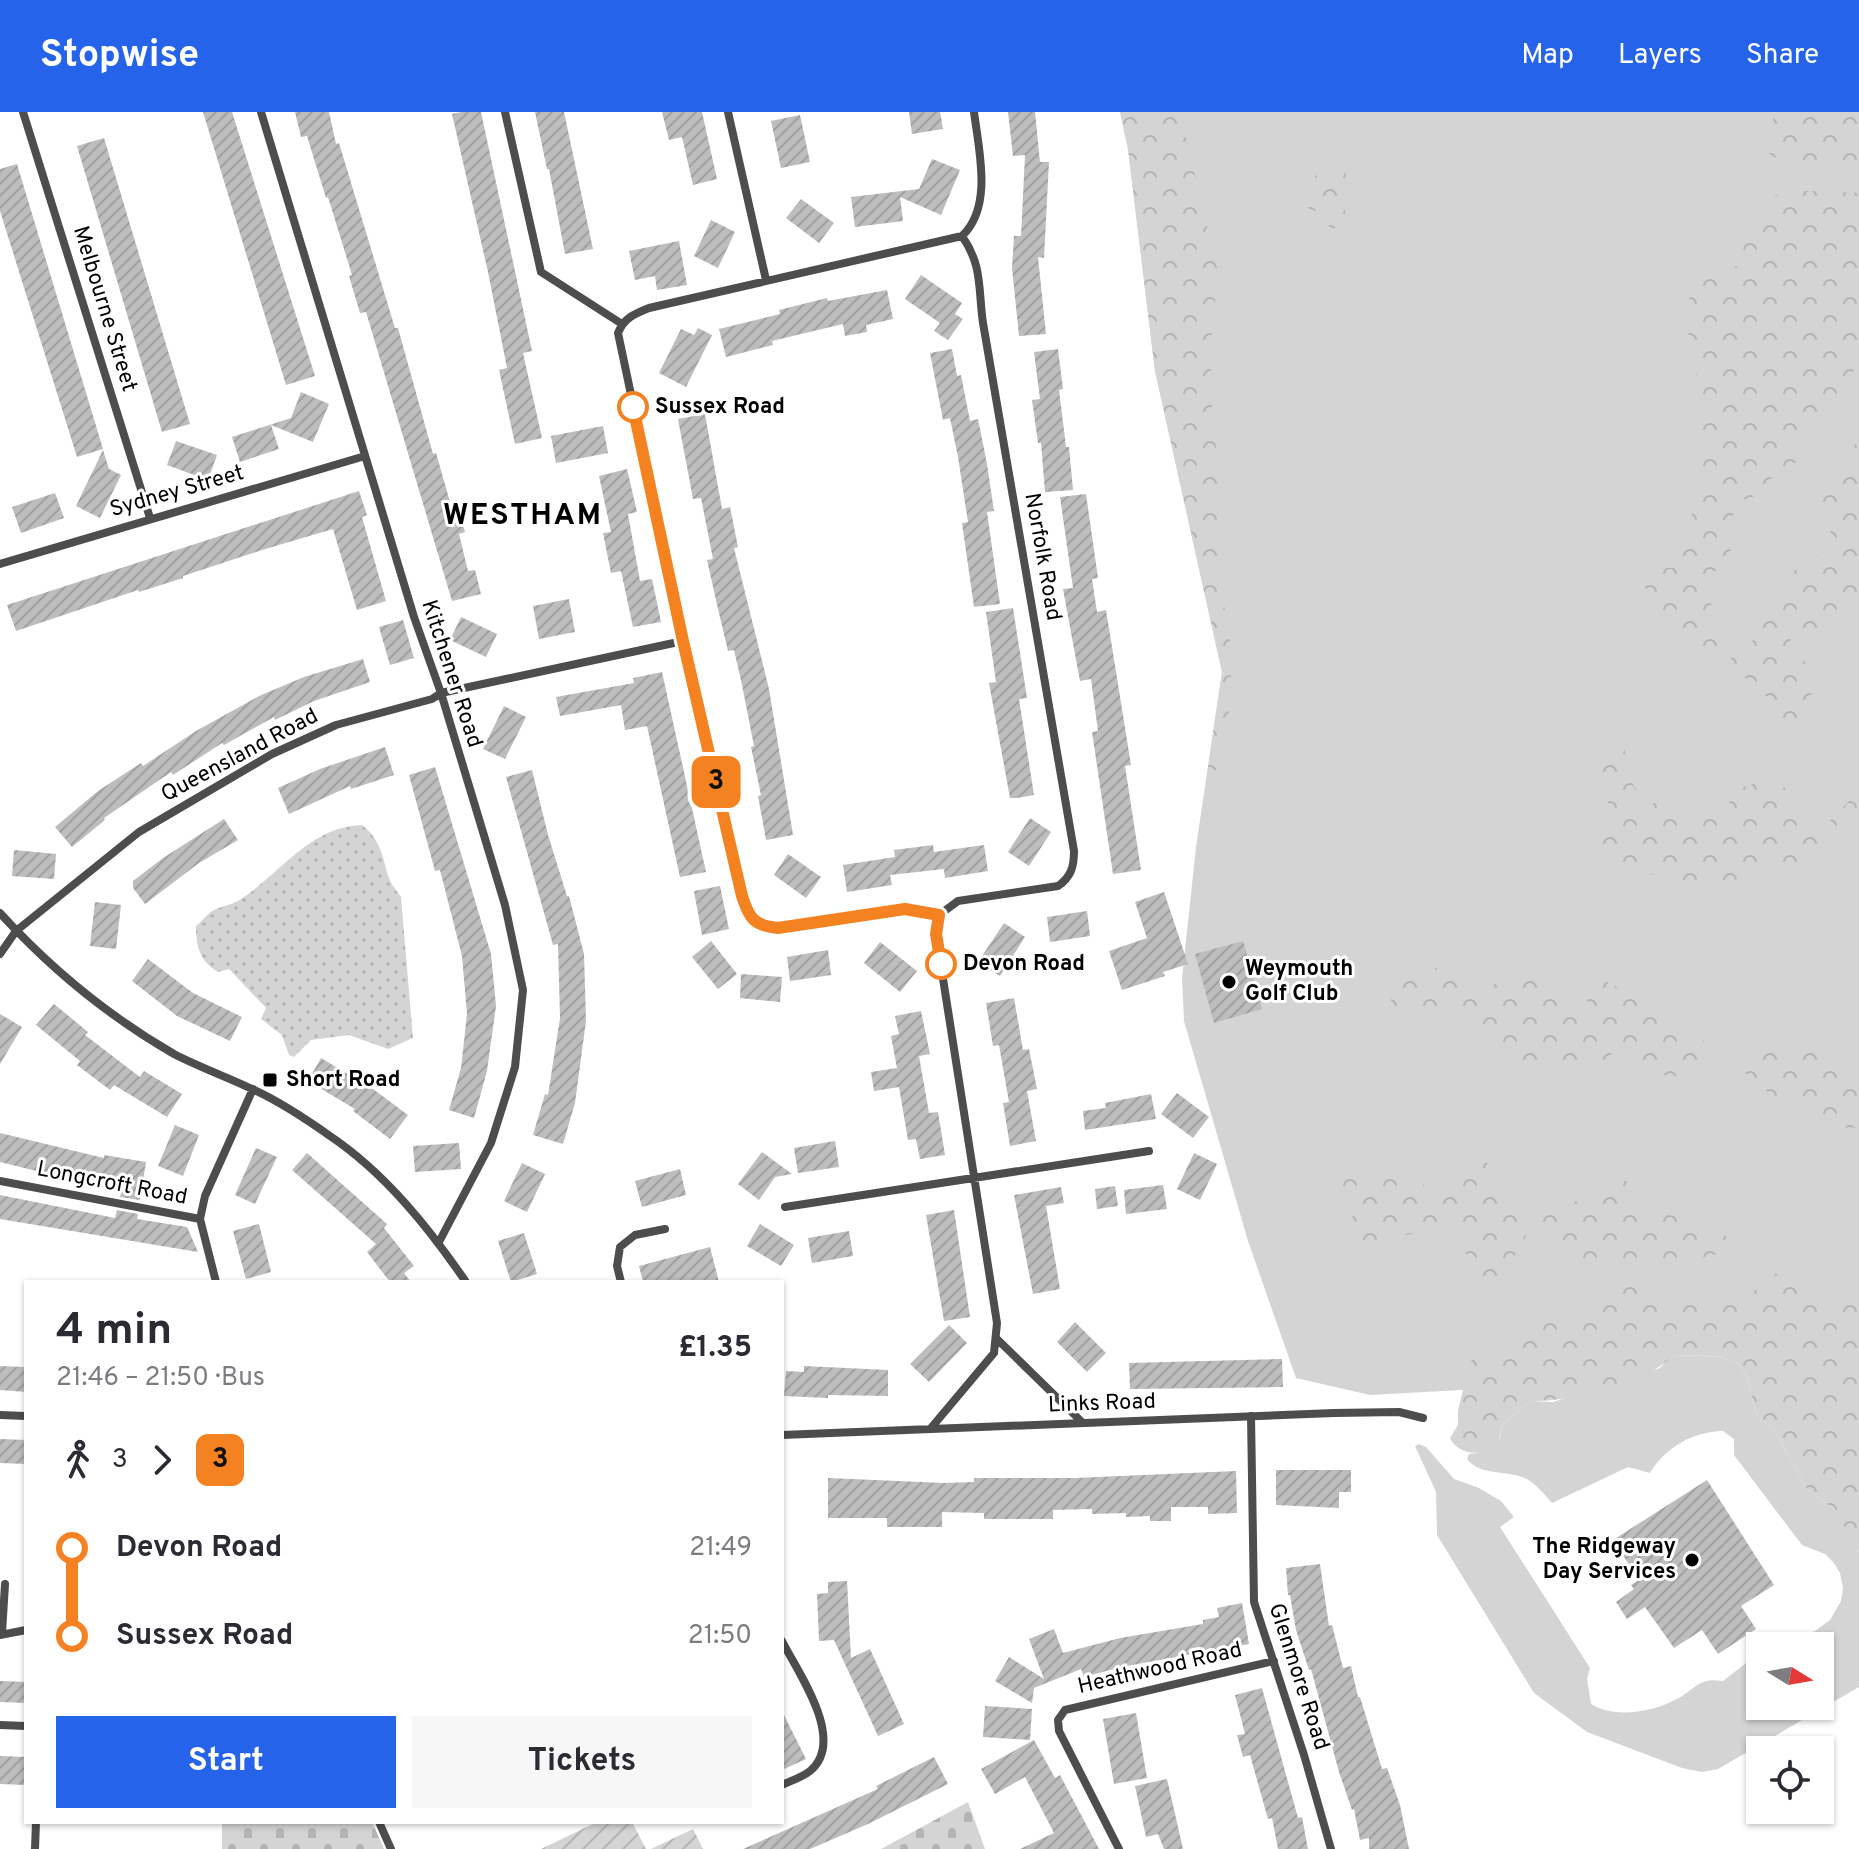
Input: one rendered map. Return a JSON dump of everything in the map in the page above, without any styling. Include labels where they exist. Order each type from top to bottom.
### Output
[{"type":"street","name":"Melbourne Street","points":[[23,112],[150,518]]},
{"type":"street","name":"Kitchener Road","points":[[261,112],[505,905],[523,990],[515,1067],[491,1143],[439,1242]]},
{"type":"street","points":[[505,112],[541,272],[622,324]]},
{"type":"street","points":[[728,112],[766,280]]},
{"type":"street","points":[[931,1428],[994,1353],[997,1323],[936,934],[939,915],[905,909],[778,928],[761,926],[749,918],[683,641],[618,342],[622,324],[632,314],[649,308],[962,236],[974,225],[980,208],[974,112]]},
{"type":"street","name":"Norfolk Road","points":[[939,915],[958,901],[1058,886],[1066,881],[1074,866],[1074,851],[980,301],[978,262],[962,236]]},
{"type":"street","name":"Sydney Street","points":[[0,564],[365,456]]},
{"type":"street","name":"Queensland Road","points":[[0,954],[16,931],[139,832],[272,754],[336,725],[432,699],[441,693],[683,641]]},
{"type":"street","points":[[0,913],[16,931],[111,1015],[177,1055],[253,1089],[331,1136],[361,1160],[439,1242],[465,1280]]},
{"type":"street","points":[[200,1219],[205,1196],[253,1089]]},
{"type":"street","points":[[785,1207],[1149,1151]]},
{"type":"street","name":"Longcroft Road","points":[[0,1181],[200,1219],[215,1280]]},
{"type":"street","points":[[620,1280],[617,1266],[620,1247],[635,1235],[665,1229]]},
{"type":"street","points":[[996,1338],[1083,1423]]},
{"type":"street","name":"Links Road","points":[[784,1435],[1399,1412],[1423,1418]]},
{"type":"street","points":[[0,1415],[24,1416]]},
{"type":"street","name":"Glenmore Road","points":[[1251,1416],[1254,1602],[1331,1849]]},
{"type":"street","points":[[5,1584],[1,1634],[24,1630]]},
{"type":"street","points":[[784,1645],[823,1723],[824,1740],[819,1758],[810,1771],[784,1784]]},
{"type":"street","name":"Heathwood Road","points":[[1119,1849],[1059,1731],[1058,1720],[1065,1710],[1274,1661]]},
{"type":"street","points":[[0,1725],[24,1726]]},
{"type":"street","points":[[35,1849],[36,1824]]},
{"type":"street","points":[[380,1824],[391,1849]]},
{"type":"green space","name":"Weymouth Golf Club","points":[[1120,112],[1859,112],[1859,1539],[1735,1333],[1517,1387],[1370,1395],[1296,1378],[1248,1241],[1184,1021],[1182,978],[1196,847],[1222,672],[1155,371],[1128,149]]},
{"type":"green space","points":[[1120,112],[1180,112],[1218,272],[1211,341],[1211,398],[1220,487],[1223,599],[1232,653],[1228,730],[1220,768],[1207,775],[1222,672],[1155,371],[1128,149]]},
{"type":"green space","points":[[1776,112],[1859,112],[1859,165],[1812,169],[1789,164],[1768,153],[1769,130]]},
{"type":"green space","points":[[1339,163],[1346,168],[1345,218],[1341,227],[1331,229],[1318,212],[1308,208],[1306,192],[1313,176],[1324,174]]},
{"type":"green space","points":[[1783,190],[1859,193],[1859,351],[1849,388],[1835,418],[1802,439],[1797,462],[1773,473],[1766,492],[1740,501],[1729,524],[1731,556],[1723,569],[1707,573],[1699,593],[1713,606],[1728,638],[1723,651],[1712,654],[1676,631],[1640,581],[1652,567],[1672,568],[1690,522],[1695,497],[1700,419],[1696,370],[1686,317],[1687,303],[1696,289],[1709,278],[1740,265],[1752,222],[1764,205]]},
{"type":"green space","points":[[1859,440],[1859,587],[1847,615],[1833,632],[1806,627],[1791,638],[1788,647],[1806,662],[1812,673],[1812,690],[1806,708],[1790,729],[1774,728],[1766,696],[1732,667],[1730,659],[1748,648],[1798,565],[1831,544],[1830,528],[1821,506],[1823,494],[1835,470]]},
{"type":"green space","points":[[1609,739],[1622,744],[1626,754],[1622,767],[1639,794],[1636,807],[1644,815],[1656,800],[1694,813],[1715,816],[1729,806],[1730,784],[1737,777],[1745,787],[1766,779],[1788,789],[1803,806],[1801,822],[1805,832],[1820,831],[1859,791],[1859,824],[1813,856],[1755,877],[1719,882],[1700,894],[1680,894],[1662,877],[1594,856],[1584,840],[1586,828],[1604,826],[1612,815],[1601,754],[1601,747]]},
{"type":"green space","points":[[362,825],[377,841],[390,881],[401,897],[413,1038],[388,1049],[349,1035],[311,1040],[294,1057],[289,1055],[282,1035],[261,1019],[266,1008],[229,969],[218,972],[203,958],[198,947],[196,926],[212,911],[238,901],[310,843],[343,828]]},
{"type":"green space","points":[[1443,966],[1480,989],[1527,974],[1556,990],[1574,1016],[1584,1008],[1587,989],[1595,982],[1603,981],[1621,989],[1635,985],[1653,995],[1654,1007],[1662,1022],[1688,1026],[1706,1044],[1696,1065],[1682,1075],[1673,1076],[1654,1070],[1619,1042],[1606,1058],[1586,1066],[1558,1069],[1516,1062],[1479,1041],[1454,1013],[1396,1014],[1390,994],[1394,974],[1415,974]]},
{"type":"green space","points":[[1793,1041],[1859,1069],[1859,1128],[1829,1124],[1802,1112],[1774,1096],[1743,1071],[1749,1056],[1755,1051]]},
{"type":"green space","points":[[1486,1162],[1497,1171],[1499,1189],[1518,1201],[1526,1236],[1491,1298],[1450,1226],[1363,1244],[1338,1179],[1397,1169],[1412,1170],[1423,1183],[1430,1200],[1439,1197],[1459,1178]]},
{"type":"green space","points":[[1621,1177],[1632,1186],[1634,1208],[1673,1216],[1711,1229],[1735,1241],[1729,1251],[1674,1263],[1638,1264],[1601,1261],[1548,1250],[1539,1227],[1545,1210],[1590,1197],[1605,1198],[1612,1182]]},
{"type":"green space","points":[[1782,1271],[1795,1275],[1801,1295],[1810,1298],[1839,1296],[1852,1302],[1859,1310],[1859,1552],[1834,1509],[1807,1489],[1776,1433],[1757,1415],[1747,1378],[1738,1363],[1720,1357],[1671,1357],[1643,1376],[1605,1390],[1531,1401],[1501,1426],[1499,1439],[1488,1450],[1467,1452],[1450,1438],[1458,1425],[1465,1369],[1474,1357],[1490,1356],[1517,1337],[1540,1326],[1592,1313],[1596,1310],[1601,1290],[1629,1281],[1659,1297],[1692,1293],[1748,1295],[1755,1290],[1755,1281]]},
{"type":"green space","points":[[1670,1357],[1720,1357],[1738,1363],[1747,1378],[1757,1415],[1776,1433],[1807,1489],[1834,1509],[1853,1539],[1859,1552],[1859,1687],[1834,1702],[1834,1632],[1812,1632],[1830,1620],[1841,1601],[1843,1588],[1840,1573],[1825,1554],[1802,1545],[1734,1455],[1734,1439],[1723,1431],[1701,1434],[1681,1443],[1664,1456],[1650,1473],[1628,1467],[1552,1503],[1526,1479],[1479,1468],[1467,1459],[1469,1454],[1477,1453],[1500,1438],[1501,1426],[1531,1401],[1553,1402],[1660,1368]]},
{"type":"green space","points":[[1415,1446],[1426,1447],[1454,1479],[1479,1488],[1501,1501],[1514,1517],[1500,1527],[1590,1668],[1587,1679],[1591,1704],[1600,1709],[1634,1712],[1677,1699],[1702,1682],[1723,1681],[1746,1663],[1746,1720],[1802,1720],[1775,1736],[1746,1736],[1746,1753],[1718,1769],[1702,1772],[1682,1768],[1587,1732],[1534,1693],[1437,1535],[1436,1492]]},
{"type":"green space","points":[[968,1802],[985,1849],[881,1849]]},
{"type":"green space","points":[[222,1824],[373,1824],[384,1849],[222,1849]]},
{"type":"green space","points":[[593,1824],[633,1824],[646,1849],[541,1849]]},
{"type":"green space","points":[[693,1829],[703,1849],[651,1849]]},
{"type":"building","points":[[203,112],[232,112],[315,376],[286,385]]},
{"type":"building","points":[[295,112],[329,112],[336,144],[339,143],[395,328],[398,328],[433,454],[436,453],[454,516],[460,514],[465,532],[459,534],[468,571],[475,570],[481,594],[452,601],[366,312],[360,313],[328,197],[307,136],[301,137]]},
{"type":"building","points":[[481,112],[532,351],[523,353],[542,438],[515,444],[499,370],[507,368],[452,114]]},
{"type":"building","points":[[535,112],[564,112],[593,249],[565,254]]},
{"type":"building","points":[[662,112],[702,112],[717,179],[693,185],[682,137],[669,140]]},
{"type":"building","points":[[909,112],[940,112],[943,129],[912,134]]},
{"type":"building","points":[[1008,112],[1035,112],[1040,162],[1049,162],[1044,258],[1038,257],[1046,334],[1019,336],[1012,268],[1014,236],[1021,236],[1025,155],[1013,156]]},
{"type":"building","points":[[800,115],[810,162],[781,168],[771,121]]},
{"type":"building","points":[[104,138],[190,424],[162,432],[77,146]]},
{"type":"building","points":[[932,159],[960,170],[941,215],[900,197],[903,221],[855,227],[851,197],[919,189]]},
{"type":"building","points":[[17,164],[103,449],[77,457],[0,211],[0,169]]},
{"type":"building","points":[[801,199],[834,223],[819,243],[786,218]]},
{"type":"building","points":[[711,220],[735,232],[718,268],[694,256]]},
{"type":"building","points":[[679,241],[687,285],[657,290],[655,276],[635,280],[629,251]]},
{"type":"building","points":[[921,275],[962,303],[955,314],[963,319],[948,340],[934,331],[940,323],[905,299]]},
{"type":"building","points":[[887,290],[893,319],[866,325],[867,332],[845,336],[843,324],[772,341],[773,345],[726,357],[719,329],[780,314],[779,310],[827,298],[828,301]]},
{"type":"building","points":[[698,328],[712,335],[686,387],[659,373],[681,329],[694,335]]},
{"type":"building","points":[[952,349],[957,376],[961,375],[970,421],[978,419],[987,464],[994,511],[987,512],[1000,604],[974,607],[962,523],[968,522],[958,457],[950,418],[943,420],[930,353]]},
{"type":"building","points":[[1058,349],[1063,389],[1059,390],[1073,490],[1045,492],[1041,443],[1038,443],[1032,400],[1040,399],[1034,352]]},
{"type":"building","points":[[301,392],[329,404],[313,442],[271,425],[279,449],[240,462],[232,437],[291,418]]},
{"type":"building","points":[[705,414],[722,509],[730,507],[738,547],[734,548],[769,689],[793,835],[766,840],[751,747],[754,746],[742,685],[734,650],[728,651],[707,560],[713,559],[701,498],[693,499],[678,419]]},
{"type":"building","points":[[603,426],[608,453],[556,463],[551,436]]},
{"type":"building","points":[[176,441],[217,455],[208,480],[167,465]]},
{"type":"building","points":[[103,450],[109,469],[121,475],[100,518],[76,506]]},
{"type":"building","points":[[627,469],[637,512],[628,514],[640,581],[652,579],[661,622],[633,627],[621,571],[611,573],[603,533],[611,532],[599,476]]},
{"type":"building","points":[[359,491],[367,515],[362,517],[386,601],[357,610],[333,529],[16,631],[7,605]]},
{"type":"building","points":[[55,493],[64,518],[21,533],[12,507]]},
{"type":"building","points":[[1086,494],[1098,578],[1092,579],[1097,612],[1106,610],[1131,765],[1125,766],[1141,870],[1113,874],[1092,732],[1098,731],[1091,679],[1080,681],[1063,589],[1073,588],[1060,497]]},
{"type":"building","points":[[569,599],[575,632],[539,639],[533,606]]},
{"type":"building","points":[[1013,608],[1027,698],[1019,699],[1034,795],[1017,798],[1010,798],[989,683],[996,682],[986,612]]},
{"type":"building","points":[[461,617],[497,634],[486,657],[450,640]]},
{"type":"building","points":[[403,620],[414,658],[390,665],[379,627]]},
{"type":"building","points":[[363,659],[370,682],[314,701],[275,720],[274,717],[224,745],[222,743],[173,775],[171,772],[104,818],[72,847],[55,827],[98,791],[141,763],[143,766],[196,731],[259,696],[304,677]]},
{"type":"building","points":[[662,672],[706,872],[680,877],[647,726],[625,730],[621,705],[560,716],[556,697],[634,683],[633,678]]},
{"type":"building","points":[[504,706],[526,717],[505,759],[483,749]]},
{"type":"building","points":[[385,747],[394,775],[351,789],[350,786],[289,814],[278,788],[320,769]]},
{"type":"building","points":[[435,767],[491,954],[496,1006],[487,1071],[474,1118],[449,1110],[461,1068],[467,1014],[462,956],[440,870],[435,871],[409,775]]},
{"type":"building","points":[[532,770],[584,954],[586,1021],[575,1103],[563,1144],[533,1135],[545,1094],[548,1095],[560,1018],[558,944],[553,945],[506,777]]},
{"type":"building","points":[[1030,818],[1051,832],[1029,866],[1008,852]]},
{"type":"building","points":[[224,819],[238,840],[199,863],[145,904],[133,888],[133,881]]},
{"type":"building","points":[[933,845],[934,852],[984,845],[988,871],[945,878],[944,869],[890,875],[892,885],[847,892],[843,865],[895,857],[894,850]]},
{"type":"building","points":[[14,850],[56,854],[54,879],[12,876]]},
{"type":"building","points":[[788,854],[821,877],[806,898],[774,875]]},
{"type":"building","points":[[720,886],[729,929],[702,935],[694,891]]},
{"type":"building","points":[[1164,892],[1188,964],[1163,972],[1165,976],[1122,990],[1109,951],[1147,938],[1135,902]]},
{"type":"building","points":[[95,902],[121,905],[116,949],[90,946]]},
{"type":"building","points":[[1087,911],[1090,936],[1050,942],[1047,917]]},
{"type":"building","points":[[1004,923],[1025,937],[1000,976],[978,962]]},
{"type":"building","points":[[711,941],[737,974],[718,989],[692,957]]},
{"type":"building","name":"Weymouth Golf Club","points":[[1243,941],[1262,1009],[1214,1023],[1195,954]]},
{"type":"building","points":[[880,942],[917,971],[900,992],[864,963]]},
{"type":"building","points":[[828,950],[831,975],[790,981],[787,957]]},
{"type":"building","points":[[148,959],[193,993],[242,1017],[230,1041],[177,1016],[132,981]]},
{"type":"building","points":[[741,974],[782,977],[780,1002],[740,998]]},
{"type":"building","points":[[1014,998],[1023,1050],[1029,1049],[1037,1089],[1027,1091],[1036,1141],[1010,1146],[1003,1103],[1009,1102],[999,1045],[993,1046],[986,1003]]},
{"type":"building","points":[[54,1004],[88,1032],[85,1035],[140,1077],[144,1071],[182,1094],[167,1117],[114,1085],[110,1090],[77,1065],[80,1061],[36,1025]]},
{"type":"building","points":[[921,1011],[930,1054],[919,1056],[929,1113],[938,1112],[945,1155],[920,1159],[916,1139],[908,1140],[899,1087],[874,1091],[871,1072],[897,1068],[891,1036],[899,1034],[895,1016]]},
{"type":"building","points":[[0,1014],[22,1027],[0,1064]]},
{"type":"building","points":[[321,1058],[373,1089],[408,1115],[390,1139],[353,1111],[355,1109],[308,1081]]},
{"type":"building","points":[[1177,1093],[1209,1117],[1193,1138],[1161,1114]]},
{"type":"building","points":[[1151,1094],[1156,1119],[1085,1130],[1083,1111],[1106,1108],[1105,1103]]},
{"type":"building","points":[[175,1125],[199,1135],[183,1176],[158,1166]]},
{"type":"building","points":[[0,1133],[104,1158],[104,1155],[146,1162],[140,1200],[120,1197],[121,1192],[0,1162]]},
{"type":"building","points":[[835,1141],[839,1167],[798,1173],[794,1148]]},
{"type":"building","points":[[459,1143],[461,1169],[415,1172],[413,1146]]},
{"type":"building","points":[[256,1148],[277,1157],[255,1204],[235,1195]]},
{"type":"building","points":[[762,1152],[792,1174],[775,1177],[759,1200],[738,1184]]},
{"type":"building","points":[[307,1153],[387,1224],[384,1228],[414,1266],[404,1273],[409,1280],[388,1280],[367,1252],[376,1244],[292,1170]]},
{"type":"building","points":[[1194,1153],[1217,1164],[1200,1200],[1177,1189]]},
{"type":"building","points":[[522,1163],[545,1174],[527,1212],[504,1201]]},
{"type":"building","points":[[680,1169],[686,1195],[642,1207],[635,1181]]},
{"type":"building","points":[[1163,1185],[1167,1209],[1126,1214],[1124,1190]]},
{"type":"building","points":[[1115,1186],[1118,1206],[1097,1209],[1095,1189]]},
{"type":"building","points":[[1061,1187],[1064,1203],[1046,1206],[1060,1289],[1033,1294],[1014,1195]]},
{"type":"building","points":[[0,1195],[115,1218],[117,1210],[138,1214],[137,1219],[187,1227],[198,1252],[0,1219]]},
{"type":"building","points":[[954,1210],[970,1317],[944,1321],[926,1215]]},
{"type":"building","points":[[259,1224],[271,1272],[246,1279],[233,1231]]},
{"type":"building","points":[[760,1224],[794,1245],[781,1266],[747,1246]]},
{"type":"building","points":[[849,1231],[853,1256],[812,1263],[808,1238]]},
{"type":"building","points":[[524,1233],[537,1274],[510,1280],[498,1241]]},
{"type":"building","points":[[710,1247],[718,1280],[642,1280],[639,1266]]},
{"type":"building","points":[[1075,1322],[1106,1353],[1087,1372],[1057,1342]]},
{"type":"building","points":[[949,1325],[967,1343],[929,1382],[910,1364]]},
{"type":"building","points":[[1282,1359],[1283,1387],[1130,1389],[1129,1363]]},
{"type":"building","points":[[0,1366],[24,1367],[24,1392],[0,1390]]},
{"type":"building","points":[[804,1366],[888,1370],[888,1396],[784,1396],[786,1371],[804,1372]]},
{"type":"building","points":[[0,1439],[24,1440],[24,1464],[0,1463]]},
{"type":"building","points":[[1276,1470],[1351,1470],[1351,1492],[1339,1492],[1339,1508],[1276,1505]]},
{"type":"building","points":[[1236,1471],[1237,1513],[1208,1514],[1208,1507],[1171,1507],[1171,1521],[1150,1521],[1150,1516],[1126,1517],[1126,1513],[1092,1514],[1092,1509],[1053,1510],[1053,1519],[984,1519],[984,1513],[942,1512],[942,1527],[887,1527],[887,1518],[828,1518],[828,1478],[944,1483],[974,1482],[974,1478],[1075,1478]]},
{"type":"building","name":"The Ridgeway Day Services","points":[[1707,1480],[1774,1585],[1741,1606],[1756,1629],[1746,1632],[1746,1636],[1718,1654],[1702,1630],[1674,1648],[1645,1607],[1627,1619],[1616,1602],[1634,1589],[1631,1585],[1639,1580],[1613,1540]]},
{"type":"building","points":[[1320,1564],[1329,1626],[1332,1625],[1343,1668],[1351,1666],[1382,1769],[1387,1768],[1400,1805],[1409,1849],[1369,1849],[1369,1838],[1360,1840],[1354,1809],[1339,1772],[1288,1595],[1286,1568]]},
{"type":"building","points":[[847,1581],[851,1658],[870,1649],[904,1724],[878,1736],[834,1640],[819,1641],[817,1594],[828,1593],[828,1582]]},
{"type":"building","points":[[1242,1603],[1249,1644],[1121,1667],[1084,1677],[1081,1669],[1034,1688],[1032,1703],[995,1681],[1009,1657],[1044,1679],[1029,1639],[1054,1629],[1063,1653],[1120,1638],[1203,1624],[1203,1620],[1219,1617],[1217,1608]]},
{"type":"building","points":[[0,1681],[24,1682],[24,1703],[0,1702]]},
{"type":"building","points":[[1262,1688],[1298,1818],[1302,1817],[1308,1849],[1278,1849],[1272,1818],[1268,1819],[1250,1755],[1243,1757],[1237,1735],[1245,1734],[1235,1695]]},
{"type":"building","points":[[985,1706],[1032,1709],[1030,1740],[983,1737]]},
{"type":"building","points":[[1136,1713],[1147,1778],[1114,1784],[1103,1719]]},
{"type":"building","points":[[784,1715],[806,1759],[784,1769]]},
{"type":"building","points":[[1034,1740],[1055,1778],[1060,1775],[1099,1849],[1020,1849],[1054,1833],[1025,1777],[995,1794],[981,1769]]},
{"type":"building","points":[[0,1756],[24,1757],[24,1785],[0,1784]]},
{"type":"building","points":[[934,1757],[948,1784],[868,1824],[810,1849],[743,1849],[878,1789],[876,1786]]},
{"type":"building","points":[[1167,1779],[1183,1849],[1164,1849],[1158,1834],[1146,1837],[1135,1786]]},
{"type":"bus line","name":"3","points":[[633,407],[683,641],[749,918],[761,926],[778,928],[905,909],[919,910],[939,915],[936,934],[941,964]]},
{"type":"place","name":"Sussex Road","points":[[633,407]]},
{"type":"place","name":"Devon Road","points":[[941,964]]},
{"type":"place","name":"Weymouth Golf Club","points":[[1229,982]]},
{"type":"place","name":"Short Road","points":[[270,1080]]},
{"type":"place","name":"The Ridgeway Day Services","points":[[1692,1560]]},
{"type":"district","name":"WESTHAM","points":[[523,516]]}]
